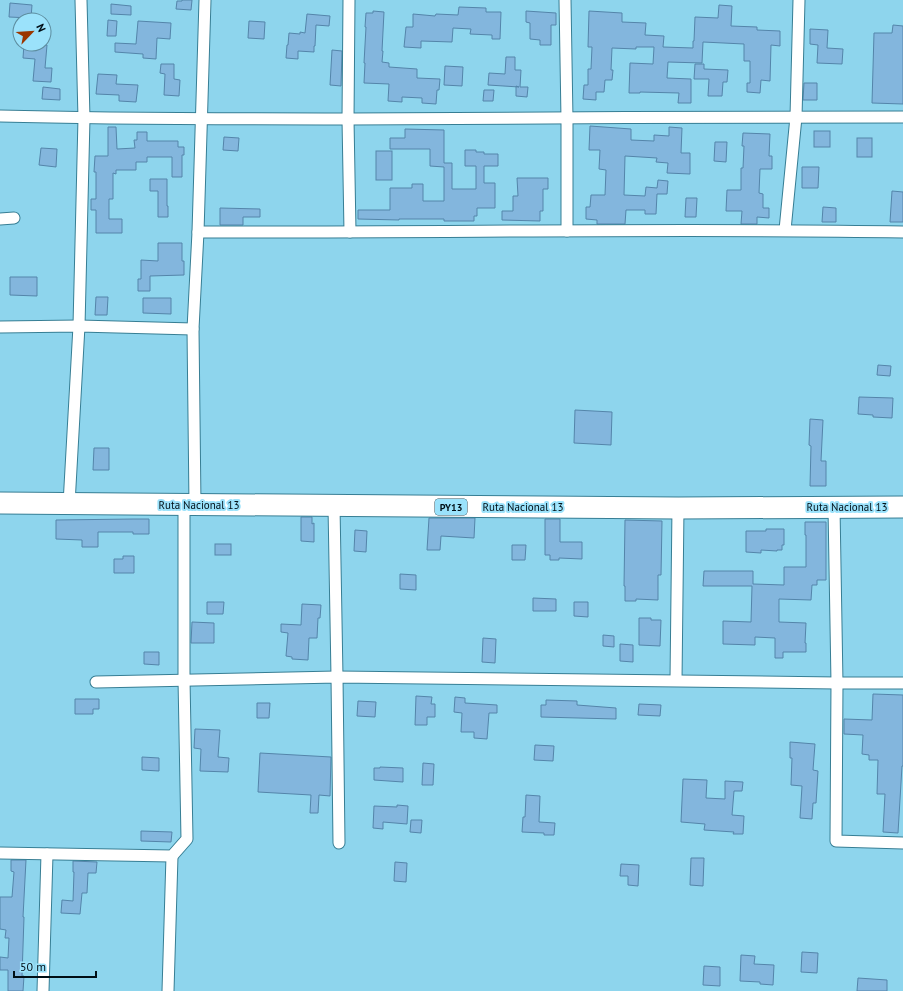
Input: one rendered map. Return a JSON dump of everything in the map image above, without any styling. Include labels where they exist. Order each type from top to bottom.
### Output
[{"type":"highway","name":"Ruta Nacional 13","points":[[0,503],[678,508],[903,507]]},
{"type":"street","points":[[70,504],[78,326],[84,118],[81,0]]},
{"type":"street","points":[[168,991],[172,856],[187,839],[184,679],[192,329],[198,232],[205,0]]},
{"type":"street","points":[[349,0],[348,119],[350,232]]},
{"type":"street","points":[[565,0],[567,231]]},
{"type":"street","points":[[785,230],[796,117],[799,0]]},
{"type":"street","points":[[0,116],[201,120],[796,117],[903,118]]},
{"type":"street","points":[[0,219],[14,218]]},
{"type":"street","points":[[198,232],[785,230],[903,232]]},
{"type":"street","points":[[0,327],[78,326],[192,329]]},
{"type":"street","points":[[334,506],[339,843]]},
{"type":"street","points":[[676,680],[678,508]]},
{"type":"street","points":[[834,508],[837,683],[836,841],[903,843]]},
{"type":"street","points":[[96,682],[337,677],[903,683]]},
{"type":"street","points":[[0,853],[172,856]]},
{"type":"street","points":[[43,991],[47,854]]},
{"type":"building","points":[[192,0],[191,10],[176,9],[177,1]]},
{"type":"building","points":[[10,3],[32,5],[31,12],[12,12],[12,17],[9,17]]},
{"type":"building","points":[[111,4],[131,6],[131,15],[111,14]]},
{"type":"building","points":[[719,5],[732,6],[731,26],[757,27],[757,30],[780,31],[780,46],[771,45],[770,81],[761,80],[760,93],[747,92],[747,83],[750,83],[750,61],[744,61],[744,44],[703,42],[702,63],[668,62],[667,78],[691,79],[691,103],[678,103],[679,93],[629,93],[630,63],[653,64],[654,47],[636,47],[636,49],[612,48],[612,80],[605,80],[604,92],[596,92],[596,100],[583,99],[584,85],[588,85],[588,69],[591,69],[592,47],[588,47],[589,11],[622,13],[622,22],[646,23],[645,35],[664,36],[663,47],[693,48],[695,17],[718,18]]},
{"type":"building","points":[[459,7],[486,8],[486,12],[501,12],[500,39],[492,39],[492,35],[470,34],[471,29],[453,28],[452,42],[421,41],[421,48],[404,47],[406,27],[413,27],[413,14],[435,16],[436,14],[458,15]]},
{"type":"building","points":[[373,11],[384,12],[382,62],[389,63],[389,67],[417,69],[417,78],[440,79],[439,90],[437,90],[436,104],[422,103],[422,98],[402,97],[402,102],[388,101],[389,84],[364,83],[366,13],[373,13]]},
{"type":"building","points":[[526,11],[556,13],[556,25],[551,25],[551,45],[540,45],[540,40],[530,39],[530,23],[526,22]]},
{"type":"building","points":[[307,14],[330,16],[329,26],[316,25],[314,52],[298,51],[298,59],[286,58],[289,33],[305,33]]},
{"type":"building","points":[[108,20],[117,21],[116,36],[107,36]]},
{"type":"building","points":[[138,21],[171,23],[170,39],[157,38],[156,59],[143,58],[143,54],[115,52],[115,43],[136,44]]},
{"type":"building","points":[[249,21],[265,22],[264,39],[248,38]]},
{"type":"building","points":[[893,25],[903,26],[903,104],[872,103],[874,33],[892,33]]},
{"type":"building","points":[[810,29],[828,30],[827,48],[843,49],[842,64],[817,63],[818,45],[810,44]]},
{"type":"building","points":[[332,50],[342,51],[341,86],[330,85]]},
{"type":"building","points":[[23,52],[46,52],[45,68],[52,68],[51,82],[33,81],[35,59],[23,58]]},
{"type":"building","points":[[506,57],[515,57],[515,70],[521,70],[520,87],[528,87],[527,97],[516,96],[516,87],[488,85],[489,73],[505,74]]},
{"type":"building","points":[[161,64],[174,64],[174,79],[180,80],[179,96],[164,95],[165,74],[160,73]]},
{"type":"building","points":[[695,64],[704,64],[704,69],[728,70],[727,82],[723,82],[722,96],[708,96],[709,79],[694,79]]},
{"type":"building","points":[[445,66],[463,67],[462,86],[444,85]]},
{"type":"building","points":[[98,74],[117,75],[116,84],[138,85],[136,102],[119,101],[119,95],[96,94]]},
{"type":"building","points":[[804,83],[817,83],[817,100],[803,100]]},
{"type":"building","points":[[43,87],[60,89],[60,100],[42,99]]},
{"type":"building","points":[[484,90],[494,90],[493,101],[483,101]]},
{"type":"building","points":[[590,126],[631,129],[631,140],[654,141],[654,135],[669,136],[669,127],[682,128],[681,153],[690,153],[690,174],[667,173],[668,163],[656,162],[657,158],[625,156],[624,195],[645,196],[646,187],[657,188],[658,180],[668,181],[667,194],[657,194],[656,214],[645,214],[645,210],[626,210],[625,224],[597,224],[597,220],[586,219],[586,207],[590,207],[591,195],[605,195],[606,170],[599,169],[600,150],[589,150]]},
{"type":"building","points":[[108,127],[116,127],[117,149],[135,148],[134,140],[137,140],[137,132],[147,132],[147,141],[178,141],[178,147],[184,147],[184,155],[182,155],[182,177],[172,177],[172,157],[147,157],[147,162],[136,162],[136,170],[116,170],[116,174],[113,173],[113,199],[109,199],[109,219],[122,219],[122,233],[96,233],[96,210],[91,210],[91,199],[96,199],[96,172],[94,172],[95,156],[108,156]]},
{"type":"building","points":[[405,129],[444,130],[444,163],[452,163],[452,189],[476,189],[476,166],[465,166],[465,150],[476,150],[476,152],[484,152],[484,154],[498,154],[498,166],[484,166],[484,183],[495,183],[495,208],[477,208],[477,216],[474,216],[474,221],[444,221],[444,219],[358,219],[358,210],[390,210],[390,188],[412,188],[412,184],[423,184],[423,201],[444,201],[444,167],[430,166],[430,149],[390,149],[390,138],[405,138]]},
{"type":"building","points":[[814,131],[830,131],[830,147],[814,147]]},
{"type":"building","points":[[743,133],[770,134],[769,156],[772,156],[772,169],[760,169],[759,193],[763,194],[763,208],[769,208],[769,218],[757,217],[757,224],[741,224],[742,211],[726,211],[727,190],[741,190],[741,168],[743,168],[744,146],[742,146]]},
{"type":"building","points":[[224,137],[239,138],[238,151],[223,150]]},
{"type":"building","points":[[857,138],[872,138],[872,157],[857,157]]},
{"type":"building","points":[[715,142],[727,142],[726,162],[714,161]]},
{"type":"building","points":[[41,148],[57,149],[56,167],[39,165]]},
{"type":"building","points":[[376,151],[392,151],[392,180],[376,180]]},
{"type":"building","points":[[802,167],[819,167],[818,188],[802,188]]},
{"type":"building","points":[[517,178],[548,178],[548,189],[543,189],[543,211],[540,211],[540,221],[502,220],[502,211],[513,211],[513,196],[518,196]]},
{"type":"building","points":[[150,179],[167,179],[168,217],[158,217],[158,191],[150,191]]},
{"type":"building","points":[[892,191],[903,192],[903,222],[890,222]]},
{"type":"building","points":[[686,198],[697,198],[696,217],[685,217]]},
{"type":"building","points":[[823,207],[836,208],[836,222],[822,222]]},
{"type":"building","points":[[220,208],[260,209],[260,217],[243,217],[243,225],[220,225]]},
{"type":"building","points":[[158,243],[182,243],[184,275],[150,276],[150,291],[138,291],[138,279],[141,279],[141,260],[158,261]]},
{"type":"building","points":[[10,277],[37,277],[37,296],[10,295]]},
{"type":"building","points":[[96,297],[108,297],[107,315],[95,315]]},
{"type":"building","points":[[143,298],[171,298],[171,314],[143,313]]},
{"type":"building","points":[[878,365],[891,366],[890,376],[877,375]]},
{"type":"building","points":[[859,397],[893,398],[892,418],[873,417],[873,415],[858,414]]},
{"type":"building","points":[[575,410],[612,412],[611,445],[574,443]]},
{"type":"building","points":[[810,419],[823,420],[821,461],[826,461],[826,486],[810,486]]},
{"type":"building","points":[[94,448],[109,448],[109,470],[93,470]]},
{"type":"building","points":[[301,517],[312,517],[312,524],[314,523],[314,542],[301,541]]},
{"type":"building","points":[[429,518],[475,518],[474,538],[441,536],[440,550],[427,550]]},
{"type":"building","points":[[149,519],[149,534],[133,534],[133,532],[98,532],[98,547],[82,547],[82,540],[56,539],[56,520]]},
{"type":"building","points":[[545,519],[560,519],[560,542],[582,542],[582,559],[559,558],[559,560],[550,560],[550,555],[545,555]]},
{"type":"building","points":[[625,520],[662,521],[661,575],[658,575],[658,600],[636,599],[636,601],[625,601]]},
{"type":"building","points":[[805,522],[826,522],[826,580],[817,580],[817,585],[812,585],[811,600],[779,599],[779,622],[806,623],[806,652],[783,652],[783,658],[775,658],[775,638],[755,637],[755,645],[723,644],[723,621],[751,622],[752,586],[703,586],[704,571],[753,571],[753,584],[784,585],[784,567],[806,567]]},
{"type":"building","points":[[766,529],[784,529],[784,545],[782,545],[782,550],[761,550],[761,553],[746,552],[746,531],[766,531]]},
{"type":"building","points":[[355,530],[367,531],[366,552],[354,551]]},
{"type":"building","points":[[215,544],[231,544],[231,555],[215,555]]},
{"type":"building","points":[[512,545],[526,545],[525,560],[512,560]]},
{"type":"building","points":[[123,556],[134,556],[134,573],[114,573],[114,559],[123,559]]},
{"type":"building","points":[[400,574],[416,575],[416,590],[400,589]]},
{"type":"building","points":[[533,598],[556,599],[556,611],[533,611]]},
{"type":"building","points":[[207,602],[224,602],[223,614],[207,614]]},
{"type":"building","points":[[574,602],[588,602],[588,617],[574,616]]},
{"type":"building","points":[[302,604],[321,605],[320,618],[318,618],[317,638],[309,638],[308,660],[292,659],[292,657],[286,656],[288,633],[281,632],[281,624],[301,625]]},
{"type":"building","points":[[639,618],[661,620],[660,646],[639,645]]},
{"type":"building","points":[[192,622],[214,623],[214,643],[191,643]]},
{"type":"building","points":[[603,635],[614,636],[614,647],[603,646]]},
{"type":"building","points":[[483,638],[496,639],[495,663],[482,662]]},
{"type":"building","points":[[620,644],[633,645],[633,662],[620,661]]},
{"type":"building","points":[[144,652],[159,652],[159,665],[144,664]]},
{"type":"building","points":[[873,694],[903,695],[903,766],[898,833],[883,832],[885,794],[877,794],[878,760],[869,760],[869,755],[862,754],[863,735],[844,734],[844,719],[872,720]]},
{"type":"building","points":[[416,696],[432,697],[431,704],[435,704],[435,717],[427,717],[427,725],[415,725]]},
{"type":"building","points":[[455,697],[465,698],[465,703],[497,705],[497,713],[489,713],[487,739],[474,738],[474,732],[461,732],[462,713],[454,712]]},
{"type":"building","points":[[75,699],[99,699],[99,709],[93,709],[93,714],[75,714]]},
{"type":"building","points":[[546,700],[577,701],[577,705],[616,708],[616,719],[541,717],[541,705],[546,705]]},
{"type":"building","points":[[358,701],[376,702],[375,717],[357,716]]},
{"type":"building","points":[[257,703],[270,703],[269,718],[257,718]]},
{"type":"building","points":[[639,704],[661,705],[660,716],[638,715]]},
{"type":"building","points":[[195,729],[220,730],[218,757],[229,758],[228,772],[200,771],[201,749],[194,748]]},
{"type":"building","points":[[790,742],[815,744],[813,770],[818,771],[816,803],[813,803],[812,819],[800,818],[802,786],[791,785],[792,758],[790,758]]},
{"type":"building","points":[[535,745],[554,746],[553,761],[534,760]]},
{"type":"building","points":[[260,753],[331,757],[330,796],[319,795],[318,813],[310,813],[311,795],[258,792]]},
{"type":"building","points":[[142,757],[159,758],[159,771],[142,770]]},
{"type":"building","points":[[423,763],[434,764],[433,785],[422,785]]},
{"type":"building","points":[[374,768],[403,768],[403,782],[374,780]]},
{"type":"building","points":[[683,779],[707,780],[706,798],[725,799],[725,781],[743,782],[742,791],[734,791],[732,815],[744,816],[743,834],[704,830],[705,824],[681,822]]},
{"type":"building","points":[[526,795],[540,796],[539,822],[555,823],[554,835],[522,832],[523,817],[525,817]]},
{"type":"building","points":[[397,805],[408,806],[407,824],[383,822],[383,829],[373,828],[374,806],[397,807]]},
{"type":"building","points":[[411,820],[422,820],[421,833],[410,832]]},
{"type":"building","points":[[141,831],[172,832],[171,842],[141,841]]},
{"type":"building","points":[[691,858],[704,858],[703,886],[690,885]]},
{"type":"building","points":[[11,860],[26,860],[23,917],[23,991],[8,991],[8,970],[0,970],[0,957],[8,958],[9,938],[5,938],[6,930],[0,929],[0,897],[12,897],[14,872],[11,871]]},
{"type":"building","points":[[73,861],[97,862],[96,873],[88,873],[87,893],[82,893],[80,914],[61,913],[62,900],[73,901]]},
{"type":"building","points":[[395,862],[407,863],[406,882],[394,881]]},
{"type":"building","points":[[621,864],[639,865],[638,886],[628,885],[628,876],[620,876]]},
{"type":"building","points":[[802,952],[818,953],[817,973],[801,972]]},
{"type":"building","points":[[741,955],[755,956],[754,964],[774,965],[773,985],[760,984],[760,982],[740,981]]},
{"type":"building","points":[[704,966],[720,967],[720,986],[703,985]]},
{"type":"building","points":[[858,978],[887,980],[887,991],[857,991]]}]
